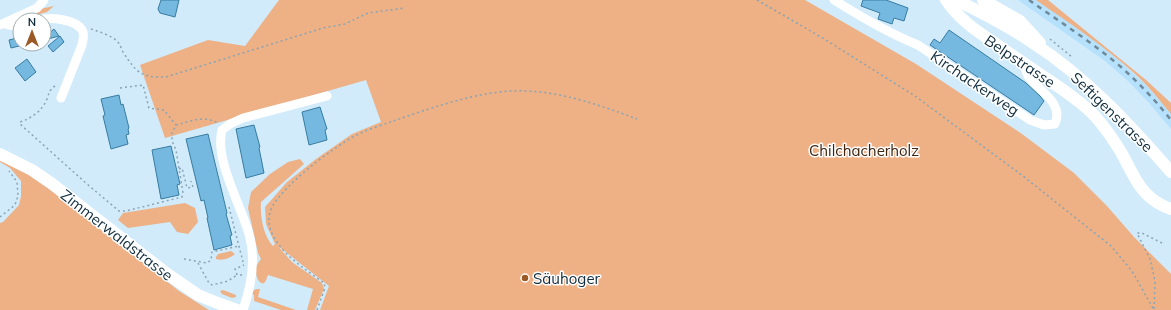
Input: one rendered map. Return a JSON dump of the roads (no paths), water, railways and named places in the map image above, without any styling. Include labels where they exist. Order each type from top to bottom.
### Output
[{"type":"street","name":"Kirchackerweg","points":[[834,0],[865,20],[900,38],[918,45],[1030,120],[1044,125],[1055,124],[1058,119],[1054,103],[1027,75],[1024,64]]},
{"type":"street","name":"Belpstrasse","points":[[946,0],[963,20],[1073,98],[1094,116],[1120,151],[1140,188],[1158,205],[1171,210]]},
{"type":"street","points":[[956,0],[999,22],[1035,44],[1051,56]]},
{"type":"street","name":"Belpstrasse","points":[[983,0],[1020,21],[1051,56]]},
{"type":"street","points":[[1,23],[37,8],[46,1]]},
{"type":"street","points":[[52,19],[72,22],[79,26],[82,31],[83,38],[82,45],[61,98]]},
{"type":"street","points":[[1,23],[12,26]]},
{"type":"street","name":"Seftigenstrasse","points":[[1051,56],[1075,75],[1112,109],[1171,172]]},
{"type":"street","points":[[243,310],[252,276],[252,255],[250,239],[230,185],[222,151],[222,130],[230,124],[243,118],[327,96]]},
{"type":"street","name":"Zimmerwaldstrasse","points":[[0,154],[32,170],[51,183],[166,273],[198,295],[237,310]]},
{"type":"railway","points":[[1029,0],[1121,67],[1147,92],[1171,120]]},
{"type":"place","name":"Säuhoger","points":[[525,278]]},
{"type":"park label","name":"Chilchacherholz","points":[[864,150]]}]
